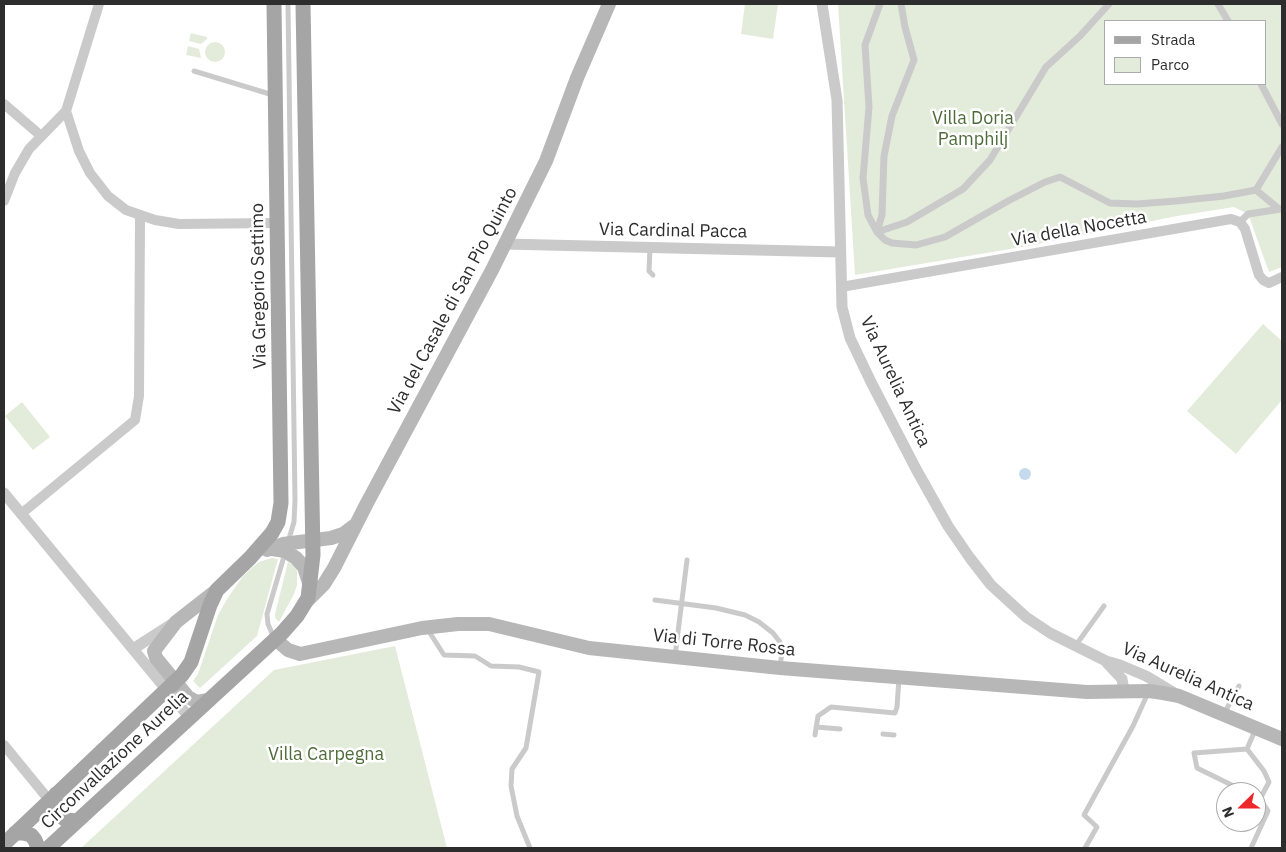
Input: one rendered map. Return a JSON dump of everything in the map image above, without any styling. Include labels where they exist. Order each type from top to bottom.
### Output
[{"type":"main road","name":"Via Gregorio Settimo","points":[[217,590],[250,558],[275,529],[280,513],[274,4]]},
{"type":"main road","points":[[303,4],[313,542],[313,566],[307,597]]},
{"type":"main road","name":"Via del Casale di San Pio Quinto","points":[[307,597],[329,576],[505,244],[546,161],[577,78],[609,4]]},
{"type":"main road","points":[[250,558],[266,550],[340,535],[356,524]]},
{"type":"main road","points":[[287,547],[304,567],[309,579],[307,597]]},
{"type":"main road","points":[[208,700],[195,702],[171,686],[154,651],[176,622],[217,590]]},
{"type":"main road","name":"Circonvallazione Aurelia","points":[[9,839],[171,686],[191,662],[217,590]]},
{"type":"main road","name":"Circonvallazione Aurelia","points":[[48,848],[274,640],[297,616],[307,597]]},
{"type":"main road","name":"Via di Torre Rossa","points":[[274,640],[288,650],[300,654],[426,627],[490,624],[578,646],[840,676],[899,678],[1087,692],[1149,691],[1179,696]]},
{"type":"main road","name":"Via Aurelia Antica","points":[[1179,696],[1282,738]]},
{"type":"main road","points":[[53,797],[57,813],[66,820],[78,821]]},
{"type":"main road","points":[[9,839],[23,832],[31,835],[38,848]]},
{"type":"street","points":[[4,201],[25,154],[40,135],[66,111],[98,4]]},
{"type":"street","name":"Via Aurelia Antica","points":[[822,4],[837,100],[841,287],[846,324],[861,361],[916,469],[961,545],[981,574],[1003,597],[1038,625],[1106,661],[1146,676],[1179,696]]},
{"type":"street","points":[[880,4],[865,45],[869,107],[863,178],[870,220],[877,232],[886,240],[916,245],[944,237],[1008,201],[1045,182],[1060,177],[1110,203],[1137,204],[1256,190],[1281,210]]},
{"type":"street","points":[[877,232],[882,215],[884,156],[892,116],[914,60],[901,4]]},
{"type":"street","points":[[877,232],[907,222],[963,189],[990,160],[1046,67],[1080,36],[1109,4]]},
{"type":"street","points":[[1218,4],[1227,20]]},
{"type":"street","points":[[1262,85],[1282,124]]},
{"type":"street","points":[[4,104],[40,135]]},
{"type":"street","points":[[66,111],[79,151],[96,182],[112,201],[126,210],[155,220],[179,224],[277,223]]},
{"type":"street","points":[[1256,190],[1282,147]]},
{"type":"street","points":[[1281,210],[1248,214],[1240,222],[1245,229],[1259,275],[1269,283],[1282,277]]},
{"type":"street","points":[[21,514],[135,420],[139,396],[140,216]]},
{"type":"street","name":"Via della Nocetta","points":[[841,287],[1231,219],[1240,222]]},
{"type":"street","name":"Via Cardinal Pacca","points":[[505,244],[840,252]]},
{"type":"street","points":[[4,493],[133,649],[171,686],[189,717]]},
{"type":"street","points":[[133,649],[176,622]]},
{"type":"street","name":"Via Aurelia Antica","points":[[1106,661],[1122,679],[1124,691]]},
{"type":"street","points":[[4,745],[53,797]]},
{"type":"lane","name":"Via Gregorio Settimo","points":[[274,640],[269,629],[268,614],[294,522],[288,4]]},
{"type":"lane","points":[[194,71],[276,96]]},
{"type":"lane","points":[[650,248],[649,271],[653,275]]},
{"type":"lane","points":[[674,656],[687,560]]},
{"type":"lane","points":[[655,600],[716,608],[745,615],[759,622],[773,633],[780,642],[782,651],[780,668]]},
{"type":"lane","points":[[1076,646],[1104,606]]},
{"type":"lane","points":[[426,627],[444,655],[476,656],[491,666],[539,672],[526,748],[512,769],[511,786],[517,816],[530,848]]},
{"type":"lane","points":[[815,735],[818,716],[831,706],[894,713],[897,707],[899,678]]},
{"type":"lane","points":[[1223,714],[1239,686]]},
{"type":"lane","points":[[1085,848],[1097,827],[1084,815],[1133,726],[1149,691]]},
{"type":"lane","points":[[816,727],[840,729]]},
{"type":"lane","points":[[1247,750],[1256,728]]},
{"type":"lane","points":[[883,734],[894,735]]},
{"type":"lane","points":[[1226,782],[1197,768],[1194,753],[1247,750]]},
{"type":"lane","points":[[1247,750],[1264,771],[1268,782],[1266,785]]},
{"type":"lane","points":[[1251,848],[1258,832]]},
{"type":"green space","points":[[745,4],[778,4],[773,39],[741,34]]},
{"type":"green space","name":"Villa Doria Pamphilj","points":[[838,4],[1282,4],[1282,267],[1269,272],[1248,214],[1234,207],[1177,216],[1028,246],[855,275]]},
{"type":"green space","points":[[191,33],[207,37],[207,39],[201,44],[189,41]]},
{"type":"green space","points":[[215,42],[222,45],[225,52],[222,59],[215,62],[208,59],[205,52],[208,45]]},
{"type":"green space","points":[[188,46],[199,49],[201,58],[186,55]]},
{"type":"green space","points":[[1263,324],[1282,341],[1282,400],[1236,454],[1187,411]]},
{"type":"green space","points":[[22,402],[50,437],[33,450],[5,416]]},
{"type":"green space","points":[[272,558],[278,559],[257,636],[200,688],[193,681],[198,674],[218,615],[243,576],[259,562]]},
{"type":"green space","points":[[288,562],[297,570],[297,585],[279,622],[275,618],[275,614]]},
{"type":"green space","name":"Villa Carpegna","points":[[395,646],[447,848],[81,848],[274,670]]},
{"type":"water","points":[[1027,468],[1030,469],[1030,479],[1023,480],[1020,479],[1019,472],[1020,469]]}]
